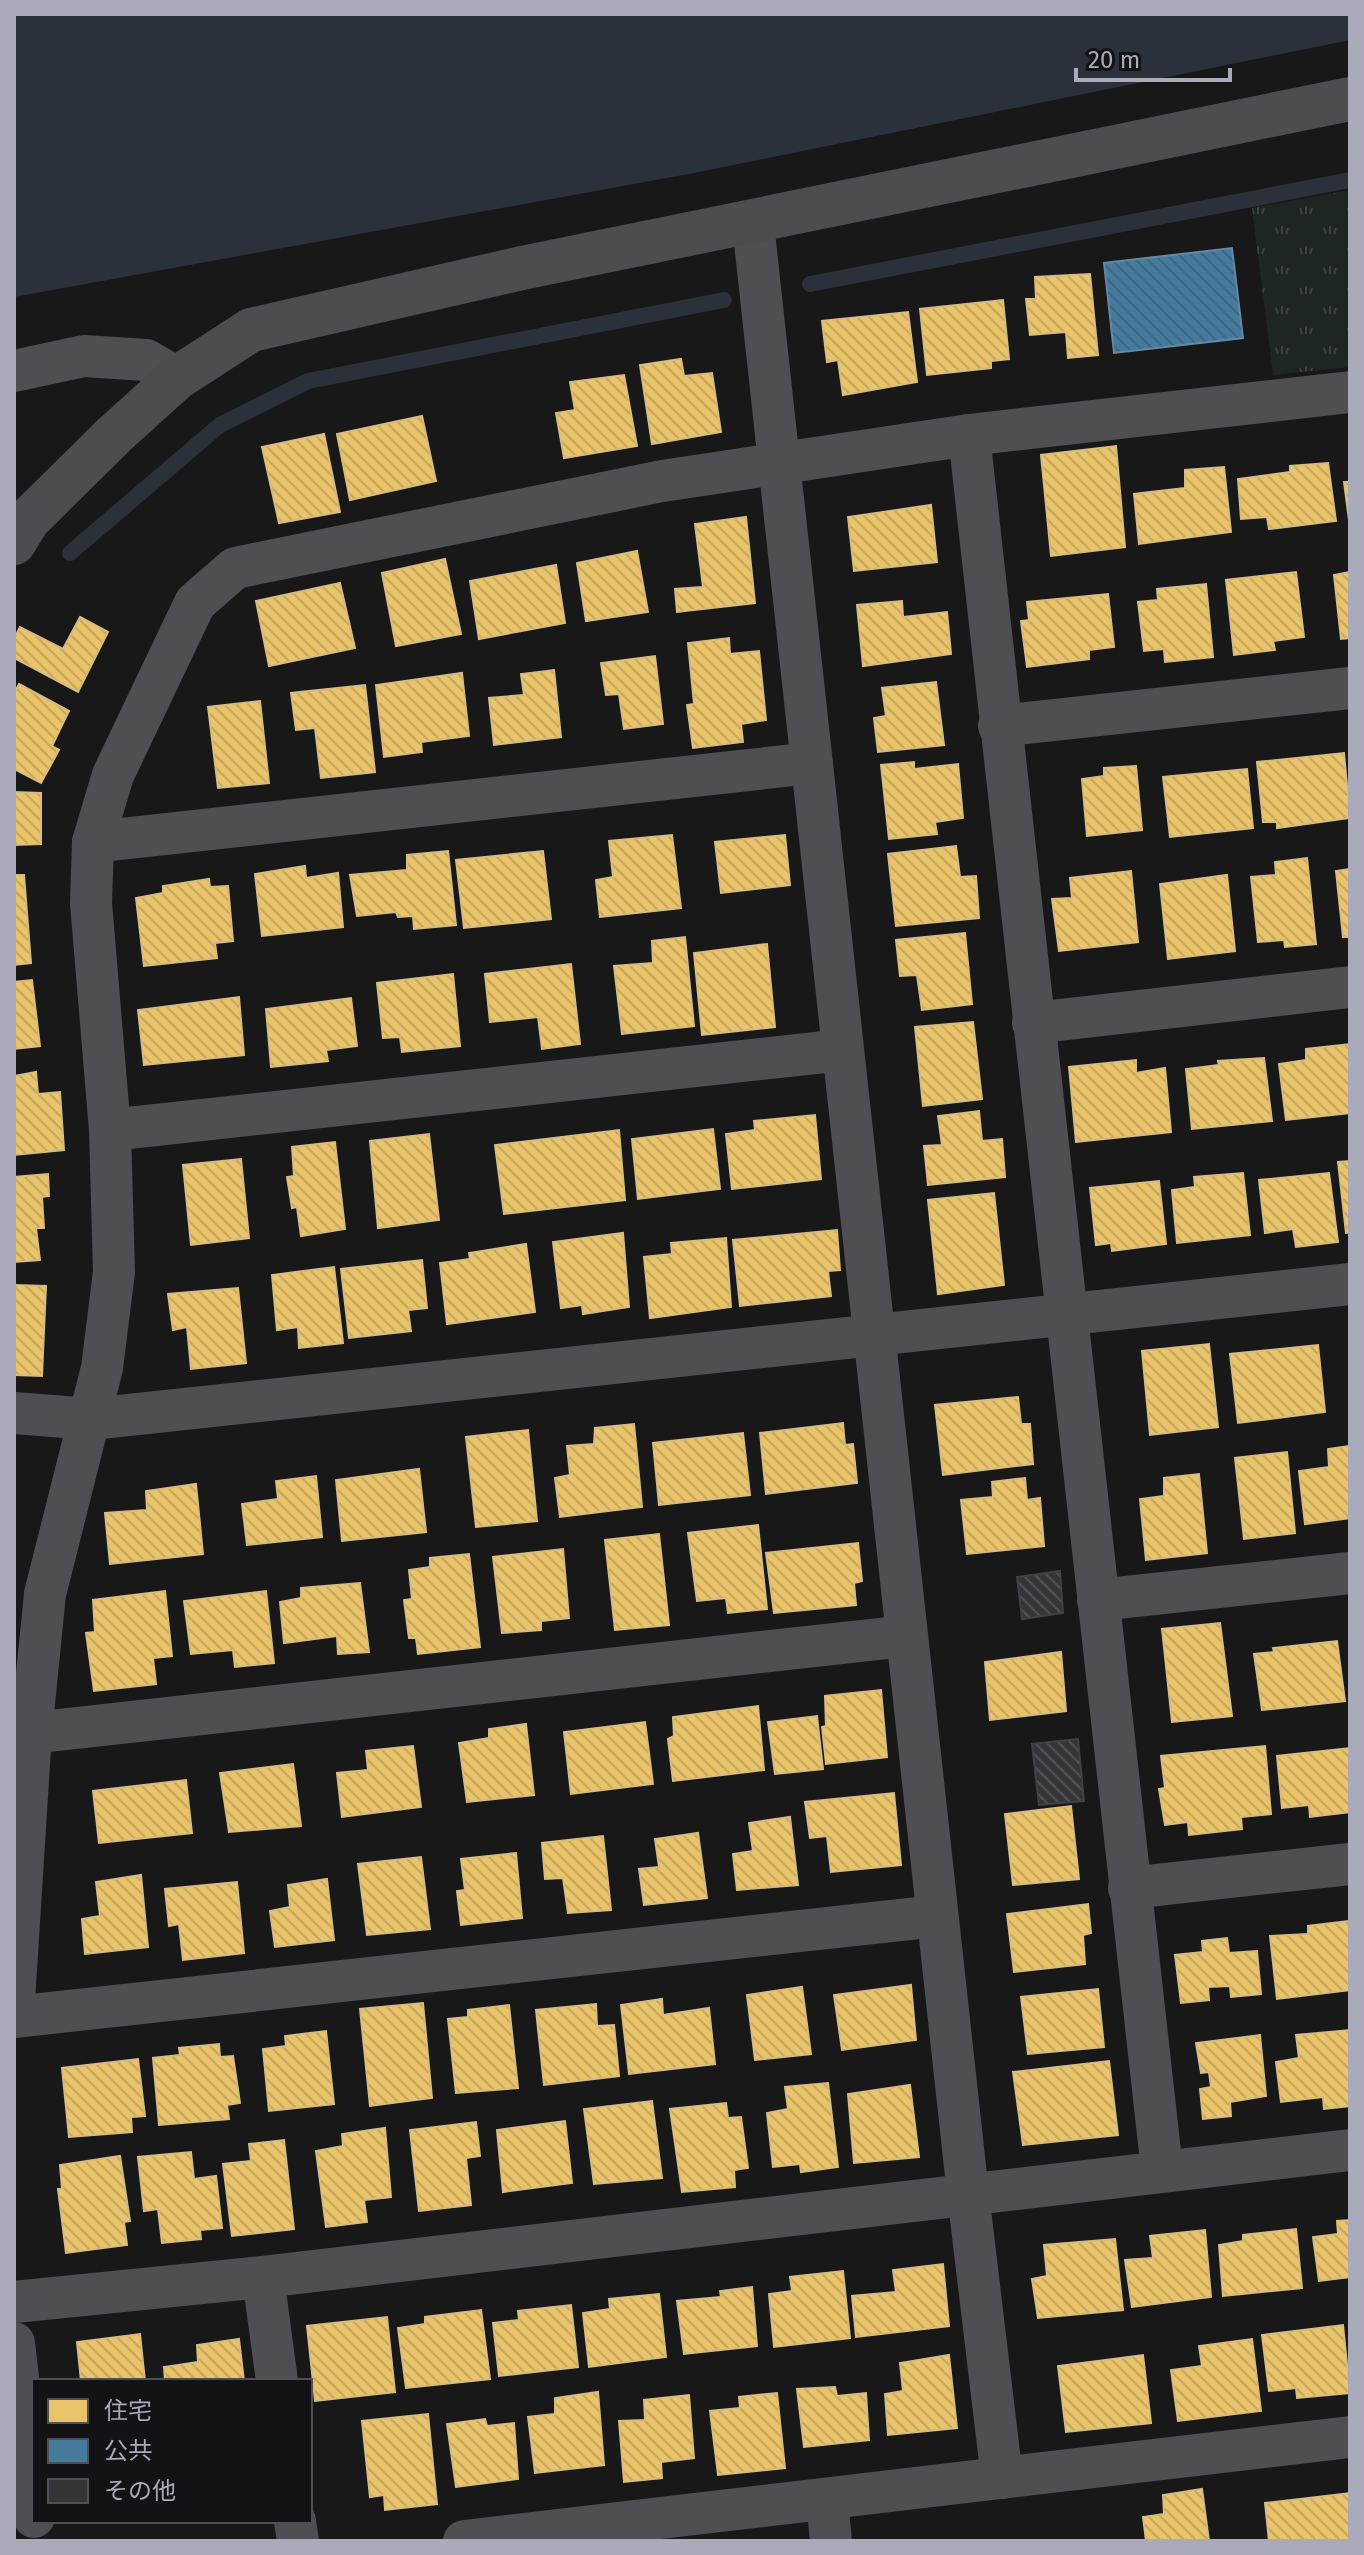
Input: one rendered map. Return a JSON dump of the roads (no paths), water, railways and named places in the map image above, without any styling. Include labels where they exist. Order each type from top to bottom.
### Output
[{"type":"street","points":[[14,543],[39,509],[177,378],[251,330],[522,268],[753,224],[1350,99]]},
{"type":"street","points":[[753,224],[906,1636],[1002,2478]]},
{"type":"street","points":[[14,371],[84,356],[146,360],[177,378]]},
{"type":"street","points":[[14,2001],[31,1733],[45,1594],[102,1368],[114,1272],[110,1130],[91,903],[93,842],[113,775],[195,603],[235,568],[662,481],[969,435],[1350,392]]},
{"type":"street","points":[[969,435],[1162,2170]]},
{"type":"street","points":[[999,726],[1350,688]]},
{"type":"street","points":[[93,842],[812,763]]},
{"type":"street","points":[[1033,1023],[1350,987]]},
{"type":"street","points":[[110,1130],[843,1050]]},
{"type":"street","points":[[14,1413],[91,1419],[1350,1284]]},
{"type":"street","points":[[1098,1600],[1350,1573]]},
{"type":"street","points":[[31,1733],[906,1636]]},
{"type":"street","points":[[1129,1888],[1350,1864]]},
{"type":"street","points":[[14,2017],[937,1916]]},
{"type":"street","points":[[14,2302],[263,2277],[1350,2150]]},
{"type":"street","points":[[263,2277],[277,2379]]},
{"type":"street","points":[[14,2343],[32,2501]]},
{"type":"street","points":[[464,2541],[829,2521],[1002,2478],[1350,2437]]},
{"type":"waterway","points":[[810,284],[1350,180]]},
{"type":"waterway","points":[[70,553],[220,425],[308,381],[724,300]]}]
